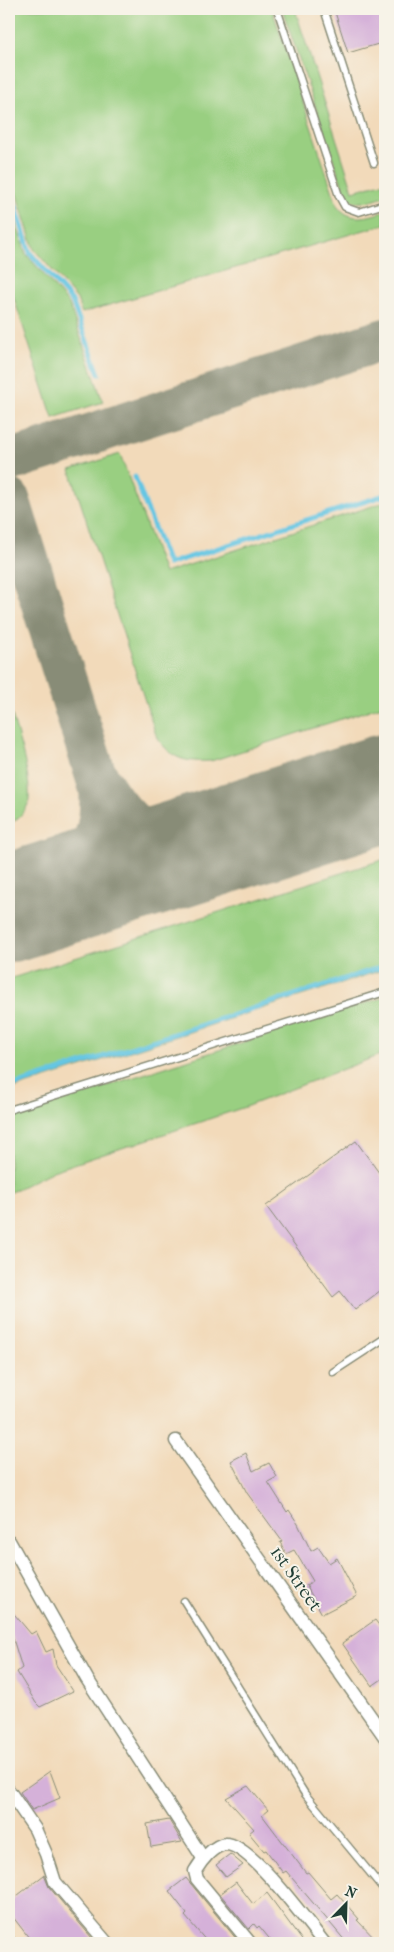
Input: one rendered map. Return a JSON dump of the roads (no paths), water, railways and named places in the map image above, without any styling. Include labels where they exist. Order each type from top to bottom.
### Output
[{"type":"street","name":"1st Street","points":[[176,1441],[385,1737]]},
{"type":"street","points":[[9,1541],[87,1679],[203,1858]]},
{"type":"street","points":[[9,1791],[34,1829],[46,1854],[55,1882],[107,1943]]},
{"type":"street","points":[[250,1943],[197,1879],[195,1871],[203,1858],[224,1844],[232,1845],[250,1856],[270,1877],[324,1943]]},
{"type":"lane","points":[[277,9],[339,196],[345,207],[359,212],[385,204]]},
{"type":"lane","points":[[324,9],[374,164]]},
{"type":"lane","points":[[9,1110],[385,992]]},
{"type":"lane","points":[[333,1372],[385,1338]]},
{"type":"lane","points":[[184,1600],[305,1794],[385,1891]]},
{"type":"lane","points":[[9,1937],[13,1943]]},
{"type":"waterway","points":[[9,185],[30,253],[72,301],[99,374]]},
{"type":"waterway","points":[[135,477],[168,564],[385,495]]},
{"type":"waterway","points":[[9,1087],[385,966]]}]
